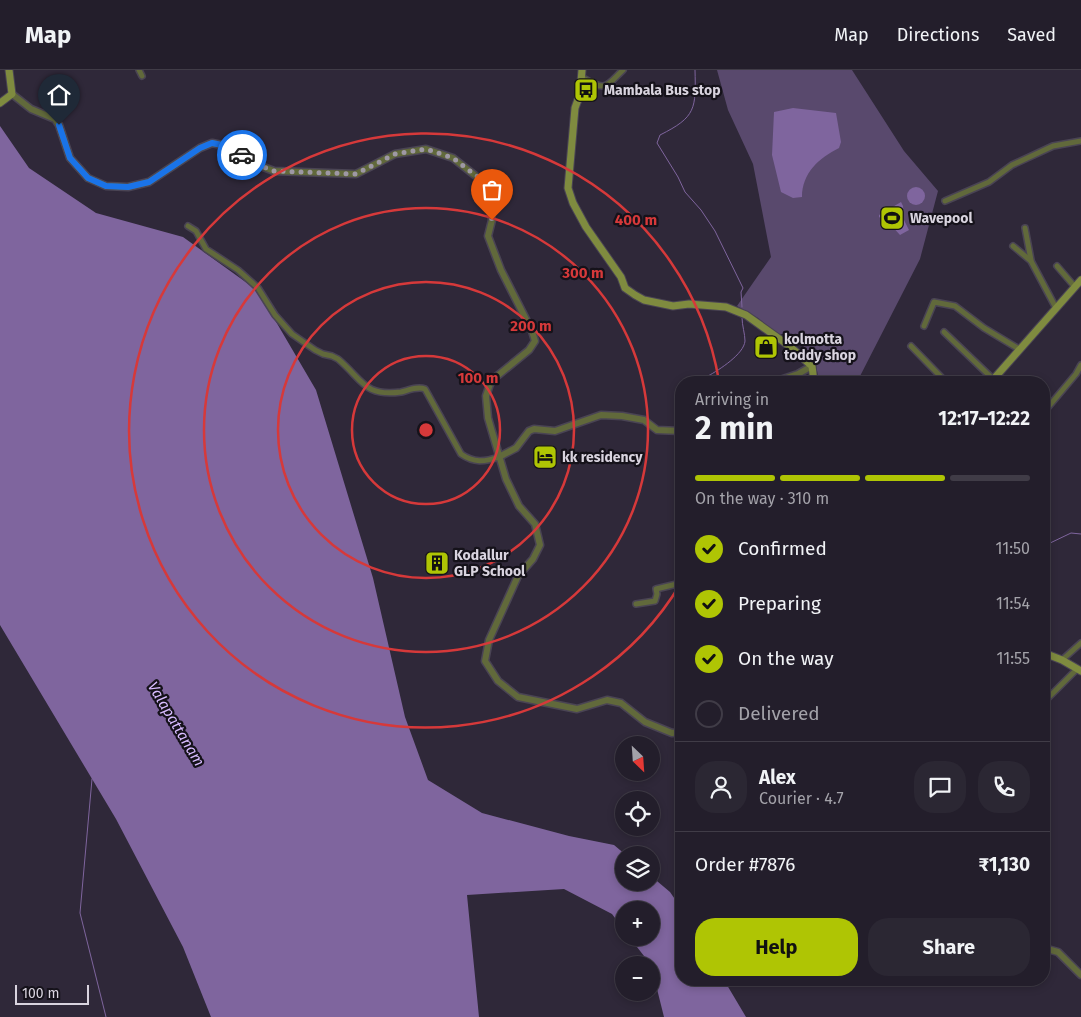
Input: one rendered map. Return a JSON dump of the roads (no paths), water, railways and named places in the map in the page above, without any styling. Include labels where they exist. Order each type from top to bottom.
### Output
[{"type":"main road","points":[[0,104],[12,94],[9,70]]},
{"type":"main road","points":[[582,74],[580,94],[575,108],[568,188],[586,227],[621,277],[626,288],[644,300],[673,306],[689,304],[726,307],[746,315],[788,345],[812,366],[813,376]]},
{"type":"main road","points":[[996,376],[1081,280]]},
{"type":"main road","points":[[1050,655],[1079,670]]},
{"type":"street","points":[[139,70],[142,76]]},
{"type":"street","points":[[582,74],[600,87],[605,86],[624,70]]},
{"type":"street","points":[[12,94],[31,109],[55,119],[59,125],[70,158],[88,178],[106,186],[128,187],[149,182],[200,148],[212,143],[222,145],[258,165],[274,171],[356,174],[395,154],[426,149],[453,158],[478,177],[489,204],[492,220],[488,236],[501,270],[532,330],[534,342],[529,350],[491,381],[486,396],[488,418],[506,479],[519,506],[535,524],[540,545],[533,559],[518,576],[489,640],[485,661],[498,681],[518,698],[577,710],[607,700],[621,703],[645,722],[675,733]]},
{"type":"street","points":[[945,201],[989,182],[1012,165],[1053,146],[1081,141]]},
{"type":"street","points":[[188,226],[196,231],[206,249],[238,270],[258,288],[275,315],[297,338],[315,350],[338,360],[371,390],[380,393],[425,388],[461,454],[468,459],[486,461],[499,457],[516,448],[529,431],[534,429],[554,431],[601,414],[644,420],[657,430],[675,431]]},
{"type":"street","points":[[1025,228],[1031,261],[1056,308]]},
{"type":"street","points":[[1013,246],[1031,261]]},
{"type":"street","points":[[1057,266],[1075,287]]},
{"type":"street","points":[[924,326],[934,302],[955,306],[984,328],[1019,349]]},
{"type":"street","points":[[944,332],[987,376]]},
{"type":"street","points":[[911,346],[940,376]]},
{"type":"street","points":[[1050,405],[1076,374],[1081,365]]},
{"type":"street","points":[[792,376],[812,366]]},
{"type":"street","points":[[636,604],[655,601],[656,589],[675,584]]},
{"type":"street","points":[[1062,660],[1081,644]]},
{"type":"street","points":[[1050,697],[1079,670]]},
{"type":"street","points":[[1050,950],[1058,952],[1081,975]]},
{"type":"water","points":[[793,108],[836,113],[841,142],[839,148],[813,167],[808,174],[802,197],[793,198],[781,192],[772,155],[774,112]]},
{"type":"water","name":"Valapattanam","points":[[0,126],[29,168],[96,213],[183,237],[258,291],[316,390],[373,578],[405,717],[428,780],[482,813],[569,836],[614,845],[615,891],[660,891],[660,884],[675,899],[675,986],[728,986],[746,1017],[664,1017],[660,1001],[660,956],[644,956],[636,946],[660,946],[660,901],[615,901],[615,918],[612,914],[564,889],[467,895],[479,1017],[211,1017],[183,947],[116,819],[0,625]]},
{"type":"water","points":[[912,187],[920,187],[925,192],[923,203],[912,205],[907,200],[907,192]]},
{"type":"water","name":"Wavepool","points":[[901,202],[904,220],[909,230],[900,235],[879,215]]},
{"type":"waterway","points":[[695,70],[695,94],[691,110],[681,123],[660,135],[657,143],[685,192],[701,210],[715,231],[743,288],[741,292],[742,307]]},
{"type":"waterway","points":[[708,376],[730,361],[744,346],[745,338],[742,318]]},
{"type":"waterway","points":[[1050,543],[1071,533],[1081,534]]},
{"type":"waterway","points":[[92,779],[80,913],[106,1017]]},
{"type":"place","name":"Mambala Bus stop","points":[[586,90]]},
{"type":"place","name":"Wavepool","points":[[892,218]]},
{"type":"place","name":"kolmotta toddy shop","points":[[766,347]]},
{"type":"place","name":"kk residency","points":[[545,457]]},
{"type":"place","name":"Kodallur GLP School","points":[[437,563]]}]
